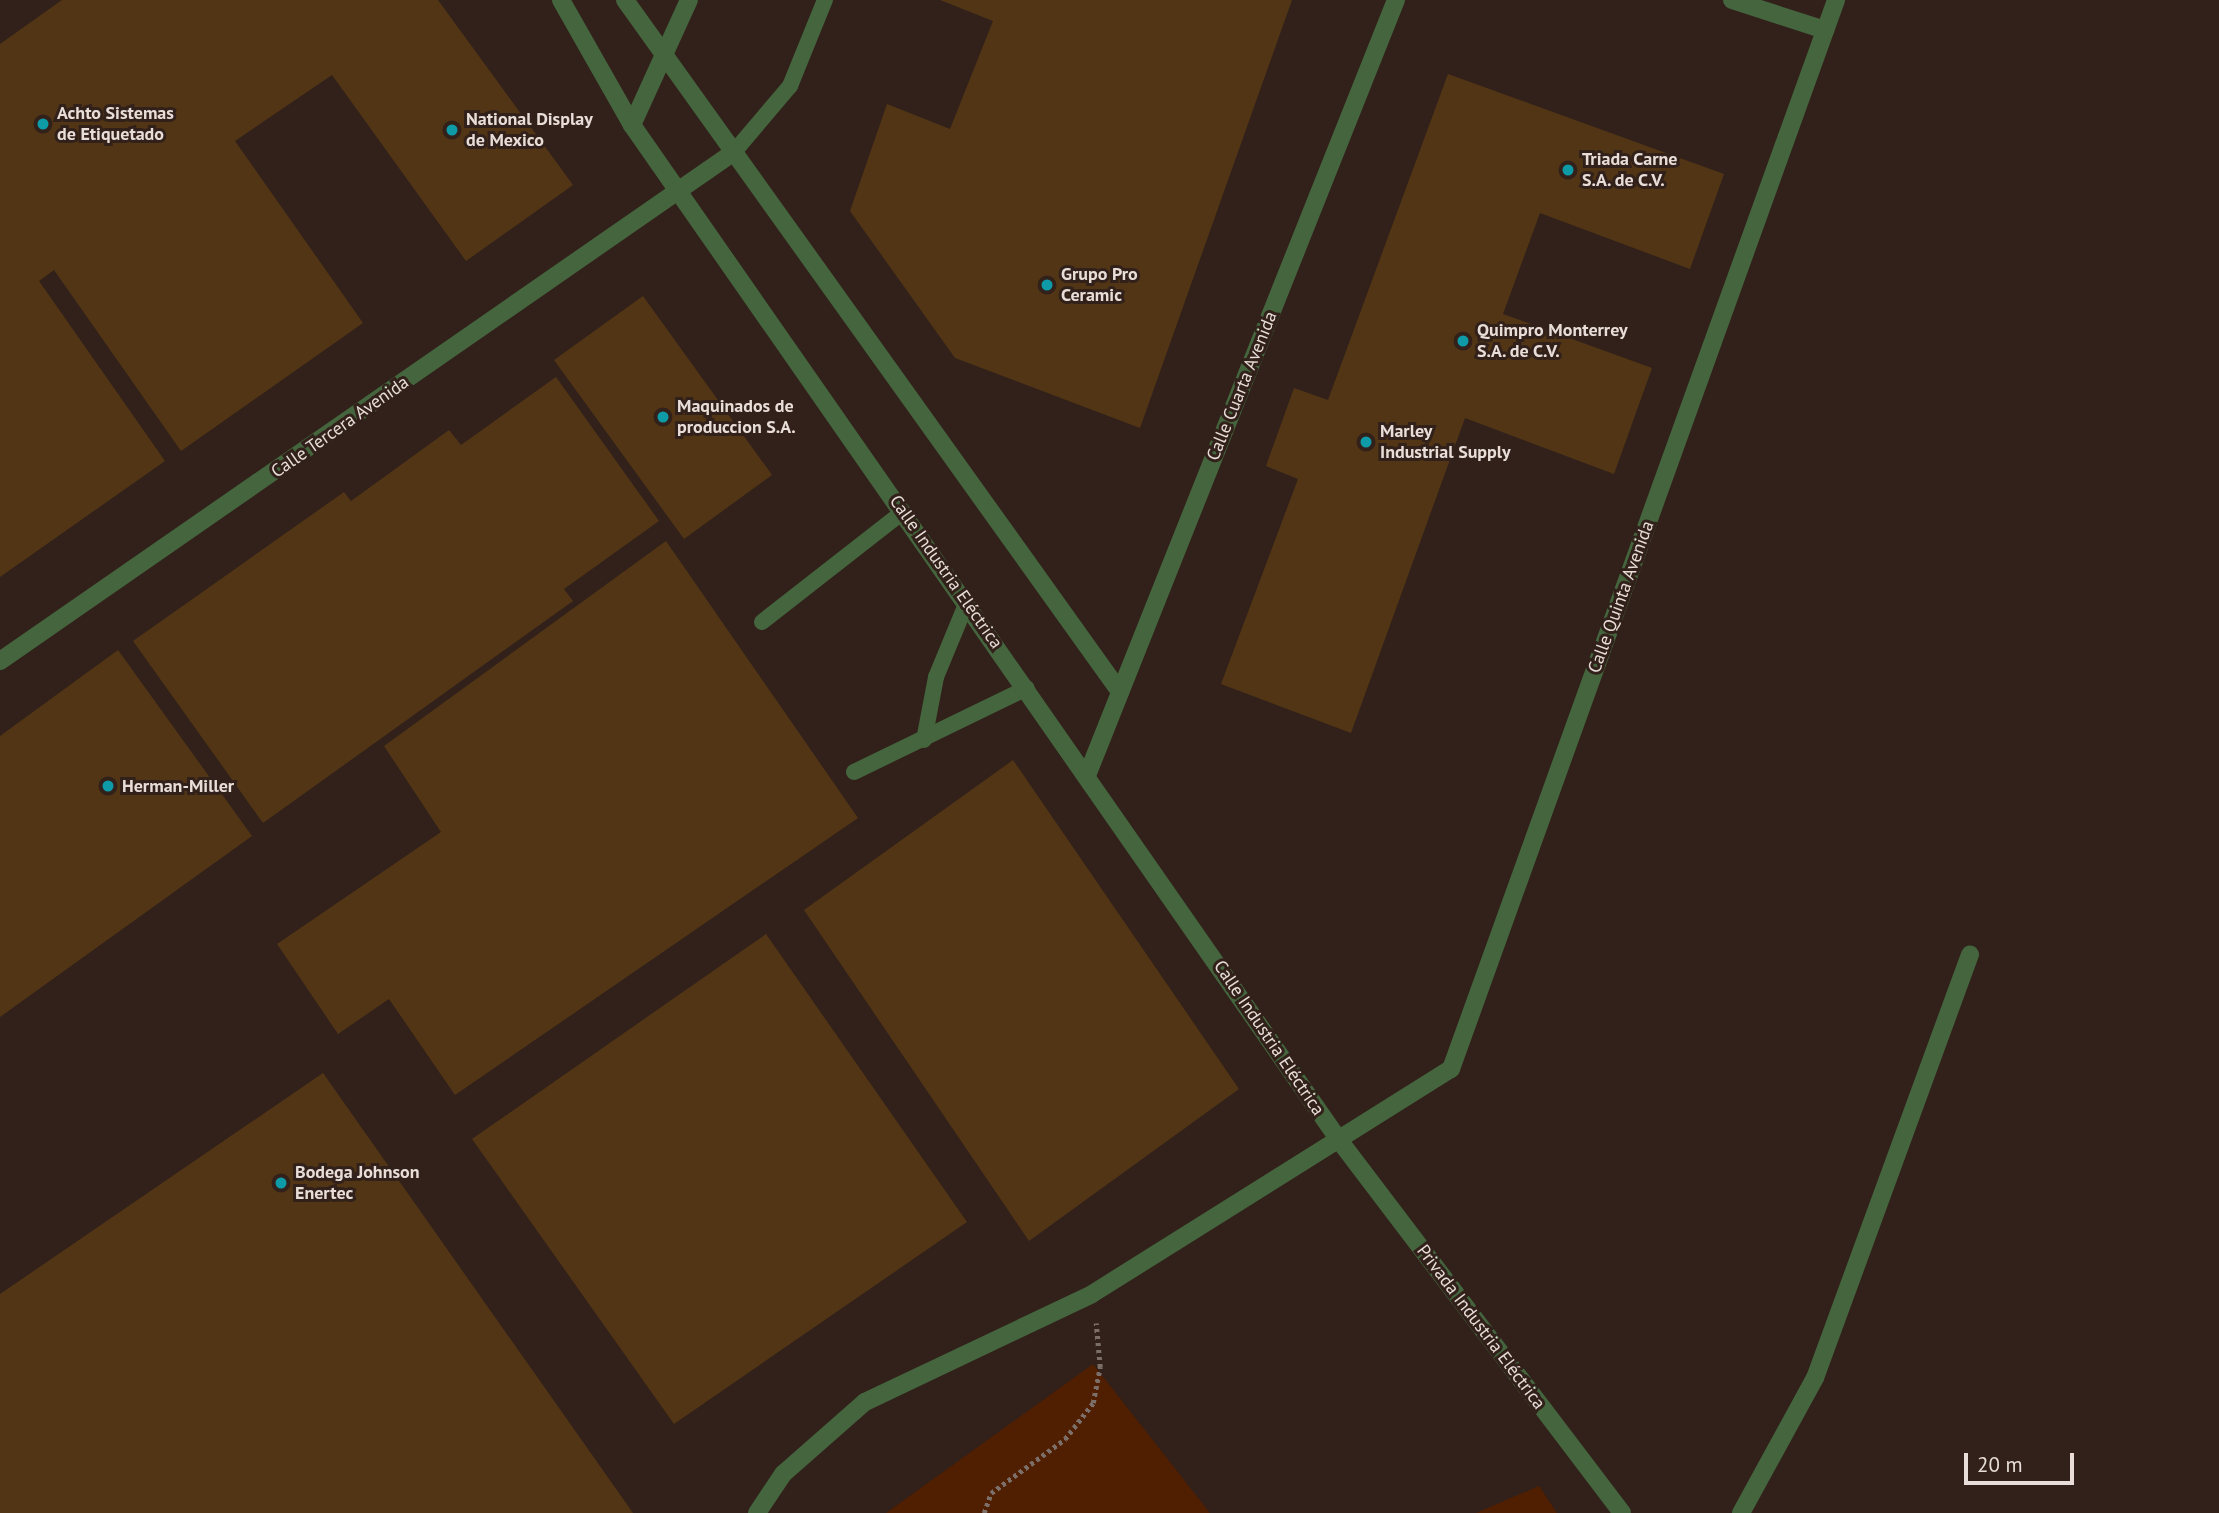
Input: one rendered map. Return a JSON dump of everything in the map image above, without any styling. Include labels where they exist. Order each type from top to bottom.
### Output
[{"type":"street","points":[[625,0],[1120,692]]},
{"type":"street","points":[[632,125],[689,0]]},
{"type":"street","name":"Calle Cuarta Avenida","points":[[1088,773],[1396,0]]},
{"type":"street","points":[[1732,0],[1825,30]]},
{"type":"street","name":"Calle Quinta Avenida","points":[[757,1513],[783,1474],[865,1402],[1092,1294],[1451,1069],[1836,0]]},
{"type":"street","name":"Calle Industria Eléctrica","points":[[562,1],[632,125],[1088,773],[1339,1140]]},
{"type":"street","name":"Calle Tercera Avenida","points":[[0,661],[680,194],[734,152]]},
{"type":"street","points":[[1741,1513],[1815,1378],[1970,955]]},
{"type":"street","name":"Privada Industria Eléctrica","points":[[1339,1140],[1622,1513]]},
{"type":"lane","points":[[734,152],[790,86],[825,0]]},
{"type":"lane","points":[[762,622],[904,512]]},
{"type":"lane","points":[[924,740],[936,677],[967,603]]},
{"type":"lane","points":[[854,772],[1027,688]]},
{"type":"path","points":[[984,1513],[991,1493],[1065,1438],[1093,1403],[1100,1367],[1092,1294]]},
{"type":"shaded area","points":[[1093,1364],[1210,1513],[886,1513]]},
{"type":"shaded area","points":[[1539,1486],[1557,1513],[1476,1513]]},
{"type":"building","points":[[62,0],[438,0],[573,185],[466,261],[332,75],[235,141],[363,323],[181,451],[54,270],[39,281],[165,461],[0,577],[0,44]]},
{"type":"building","name":"Grupo Pro Ceramic","points":[[940,0],[1292,0],[1140,428],[955,358],[850,211],[887,104],[950,129],[993,21]]},
{"type":"building","points":[[1448,74],[1724,174],[1690,269],[1540,213],[1503,314],[1652,368],[1614,474],[1465,418],[1351,733],[1221,684],[1298,479],[1266,466],[1294,388],[1328,400]]},
{"type":"building","name":"Maquinados de produccion S.A.","points":[[643,296],[772,475],[684,539],[554,360]]},
{"type":"building","points":[[556,377],[659,521],[564,589],[573,601],[263,823],[133,641],[344,492],[351,501],[449,430],[461,445]]},
{"type":"building","points":[[666,541],[858,818],[455,1095],[389,999],[338,1034],[277,944],[441,832],[384,746]]},
{"type":"building","name":"Herman-Miller","points":[[118,650],[252,836],[0,1017],[0,736]]},
{"type":"building","points":[[1013,760],[1239,1089],[1029,1241],[804,910]]},
{"type":"building","points":[[766,934],[967,1222],[674,1424],[472,1139]]},
{"type":"building","name":"Bodega Johnson Enertec","points":[[323,1073],[633,1513],[0,1513],[0,1294]]},
{"type":"place","name":"Achto Sistemas de Etiquetado","points":[[43,124]]},
{"type":"place","name":"National Display de Mexico","points":[[452,130]]},
{"type":"place","name":"Triada Carne S.A. de C.V.","points":[[1568,170]]},
{"type":"place","name":"Grupo Pro Ceramic","points":[[1047,285]]},
{"type":"place","name":"Quimpro Monterrey S.A. de C.V.","points":[[1463,341]]},
{"type":"place","name":"Maquinados de produccion S.A.","points":[[663,417]]},
{"type":"place","name":"Marley Industrial Supply","points":[[1366,442]]},
{"type":"place","name":"Herman-Miller","points":[[108,786]]},
{"type":"place","name":"Bodega Johnson Enertec","points":[[281,1183]]}]
